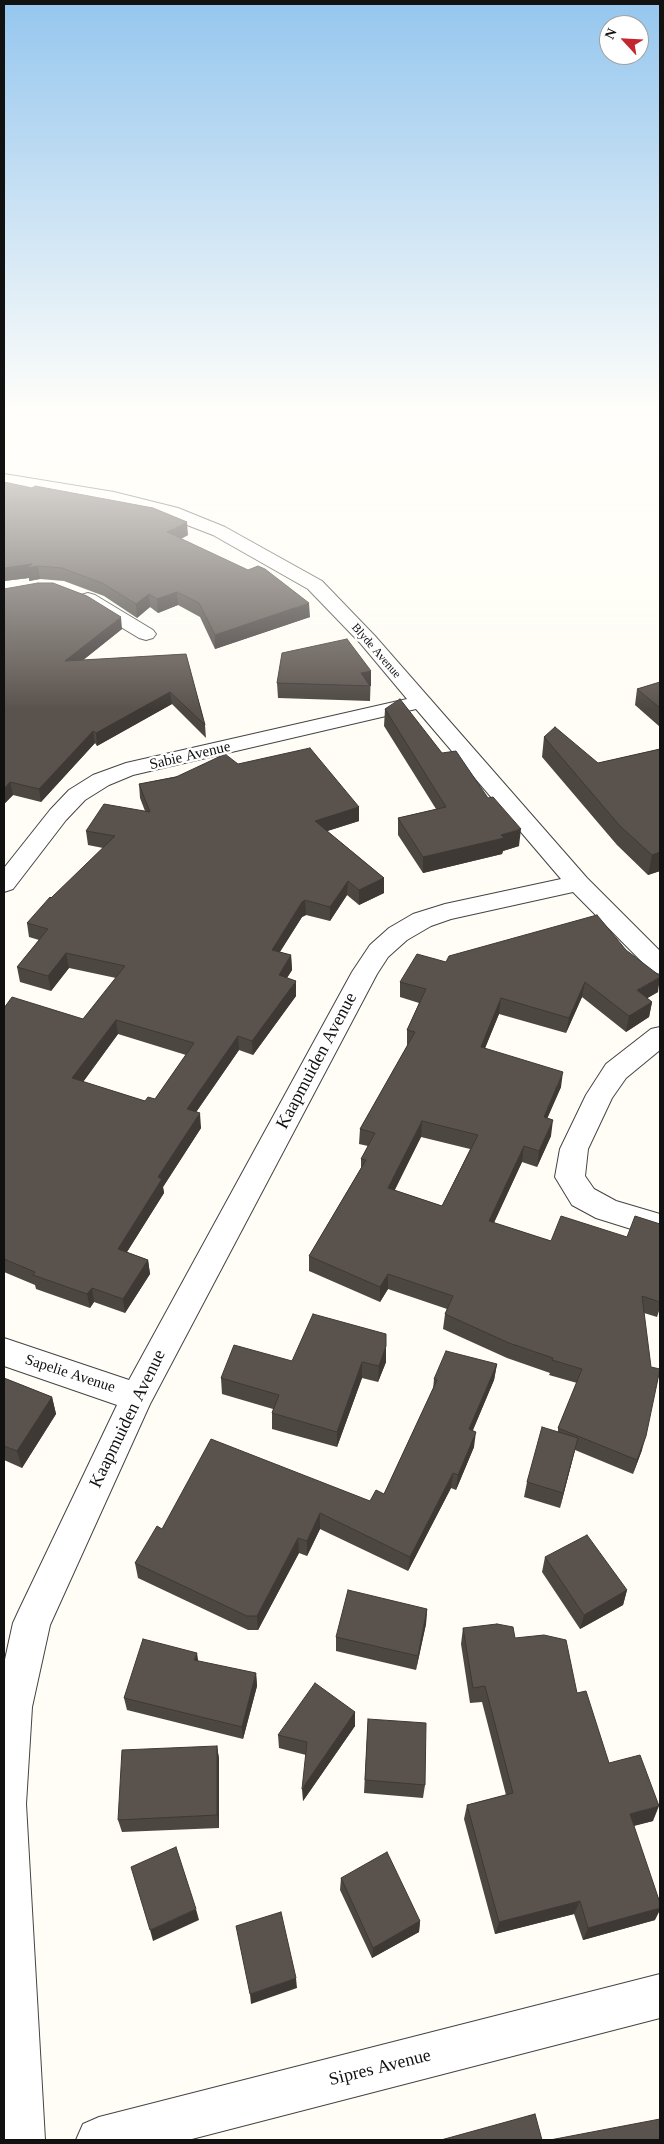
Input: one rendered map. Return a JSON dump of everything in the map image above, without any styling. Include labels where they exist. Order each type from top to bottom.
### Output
[{"type":"street","name":"Blyde Avenue","points":[[164,510],[190,519],[246,545],[315,585],[368,640],[578,884],[614,922],[660,965]]},
{"type":"street","points":[[75,593],[96,602],[146,634]]},
{"type":"street","name":"Sabie Avenue","points":[[4,884],[58,815],[77,795],[101,780],[126,770],[420,702]]},
{"type":"street","name":"Kaapmuiden Avenue","points":[[22,2140],[6,1804],[12,1707],[32,1623],[137,1397],[365,972],[379,951],[398,934],[422,920],[445,912],[578,884]]},
{"type":"street","points":[[660,1036],[616,1071],[600,1095],[574,1149],[570,1177],[583,1197],[607,1210],[660,1226]]},
{"type":"street","name":"Sapelie Avenue","points":[[4,1352],[137,1397]]},
{"type":"street","name":"Sipres Avenue","points":[[99,2140],[660,1996]]},
{"type":"building","points":[[4,510],[158,510],[187,522],[167,532],[248,570],[258,566],[265,569],[309,603],[215,635],[199,603],[177,592],[157,599],[149,594],[136,604],[102,583],[62,568],[38,566],[27,568],[32,564],[4,568]]},
{"type":"building","points":[[38,583],[53,583],[87,596],[121,617],[65,661],[186,654],[205,725],[170,692],[96,733],[93,731],[39,789],[10,782],[4,789],[4,589]]},
{"type":"building","points":[[347,639],[371,671],[361,673],[370,686],[277,683],[282,653]]},
{"type":"building","points":[[660,682],[660,708],[637,689]]},
{"type":"building","points":[[400,699],[442,753],[456,751],[488,798],[493,797],[521,829],[501,835],[504,838],[423,857],[398,818],[446,807],[385,709]]},
{"type":"building","points":[[555,727],[598,763],[660,749],[660,852],[652,855],[620,826],[544,737]]},
{"type":"building","points":[[310,748],[359,807],[315,821],[384,878],[359,890],[348,881],[330,907],[305,900],[302,902],[272,950],[291,955],[279,975],[296,981],[252,1041],[238,1036],[187,1109],[200,1113],[158,1177],[162,1179],[118,1249],[148,1260],[123,1299],[92,1288],[87,1294],[33,1275],[35,1272],[4,1259],[4,1008],[12,997],[83,1019],[125,966],[66,953],[48,976],[17,967],[48,929],[27,923],[50,897],[115,836],[86,831],[104,804],[150,812],[139,784],[176,777],[225,754],[238,764]],"holes":[[[116,1020],[194,1043],[155,1099],[148,1097],[145,1101],[72,1078]]]},
{"type":"building","points":[[597,915],[626,950],[660,976],[637,990],[652,1002],[629,1016],[585,982],[569,1018],[501,998],[481,1047],[563,1072],[544,1117],[553,1120],[539,1151],[524,1146],[489,1221],[551,1241],[561,1216],[627,1237],[635,1216],[660,1224],[660,1302],[642,1296],[651,1367],[660,1369],[646,1436],[637,1460],[558,1428],[582,1369],[552,1360],[553,1358],[509,1343],[445,1314],[453,1296],[388,1274],[380,1287],[309,1256],[366,1160],[361,1159],[375,1133],[360,1129],[415,1032],[407,1030],[426,989],[400,982],[417,954],[446,962],[449,956]],"holes":[[[422,1121],[478,1135],[442,1206],[388,1188]]]},
{"type":"building","points":[[313,1314],[386,1334],[386,1346],[379,1366],[362,1362],[337,1432],[272,1413],[279,1395],[221,1378],[234,1345],[292,1361]]},
{"type":"building","points":[[446,1351],[497,1364],[469,1429],[476,1432],[458,1475],[453,1473],[410,1557],[320,1513],[307,1541],[298,1538],[257,1616],[247,1616],[135,1563],[157,1526],[162,1529],[211,1439],[370,1501],[376,1490],[384,1494],[437,1380],[434,1379]]},
{"type":"building","points":[[4,1378],[52,1397],[17,1451],[4,1446]]},
{"type":"building","points":[[542,1427],[578,1438],[563,1493],[527,1482]]},
{"type":"building","points":[[587,1535],[627,1590],[584,1615],[545,1557]]},
{"type":"building","points":[[348,1590],[427,1609],[418,1656],[336,1637]]},
{"type":"building","points":[[497,1624],[513,1627],[515,1638],[544,1635],[566,1640],[577,1693],[586,1691],[609,1763],[640,1755],[659,1806],[630,1814],[660,1903],[660,1908],[588,1928],[580,1901],[499,1922],[467,1805],[513,1793],[485,1686],[473,1688],[463,1628]]},
{"type":"building","points":[[143,1639],[197,1653],[194,1660],[256,1673],[242,1727],[124,1698]]},
{"type":"building","points":[[315,1683],[355,1712],[302,1789],[307,1742],[278,1735]]},
{"type":"building","points":[[368,1719],[426,1723],[425,1785],[365,1780]]},
{"type":"building","points":[[217,1746],[217,1815],[118,1820],[122,1750]]},
{"type":"building","points":[[176,1847],[196,1909],[150,1930],[131,1867]]},
{"type":"building","points":[[387,1852],[420,1921],[373,1948],[341,1878]]},
{"type":"building","points":[[281,1912],[296,1978],[250,1994],[236,1926]]},
{"type":"building","points":[[535,2114],[542,2140],[441,2140]]},
{"type":"building","points":[[660,2119],[660,2140],[550,2140]]}]
